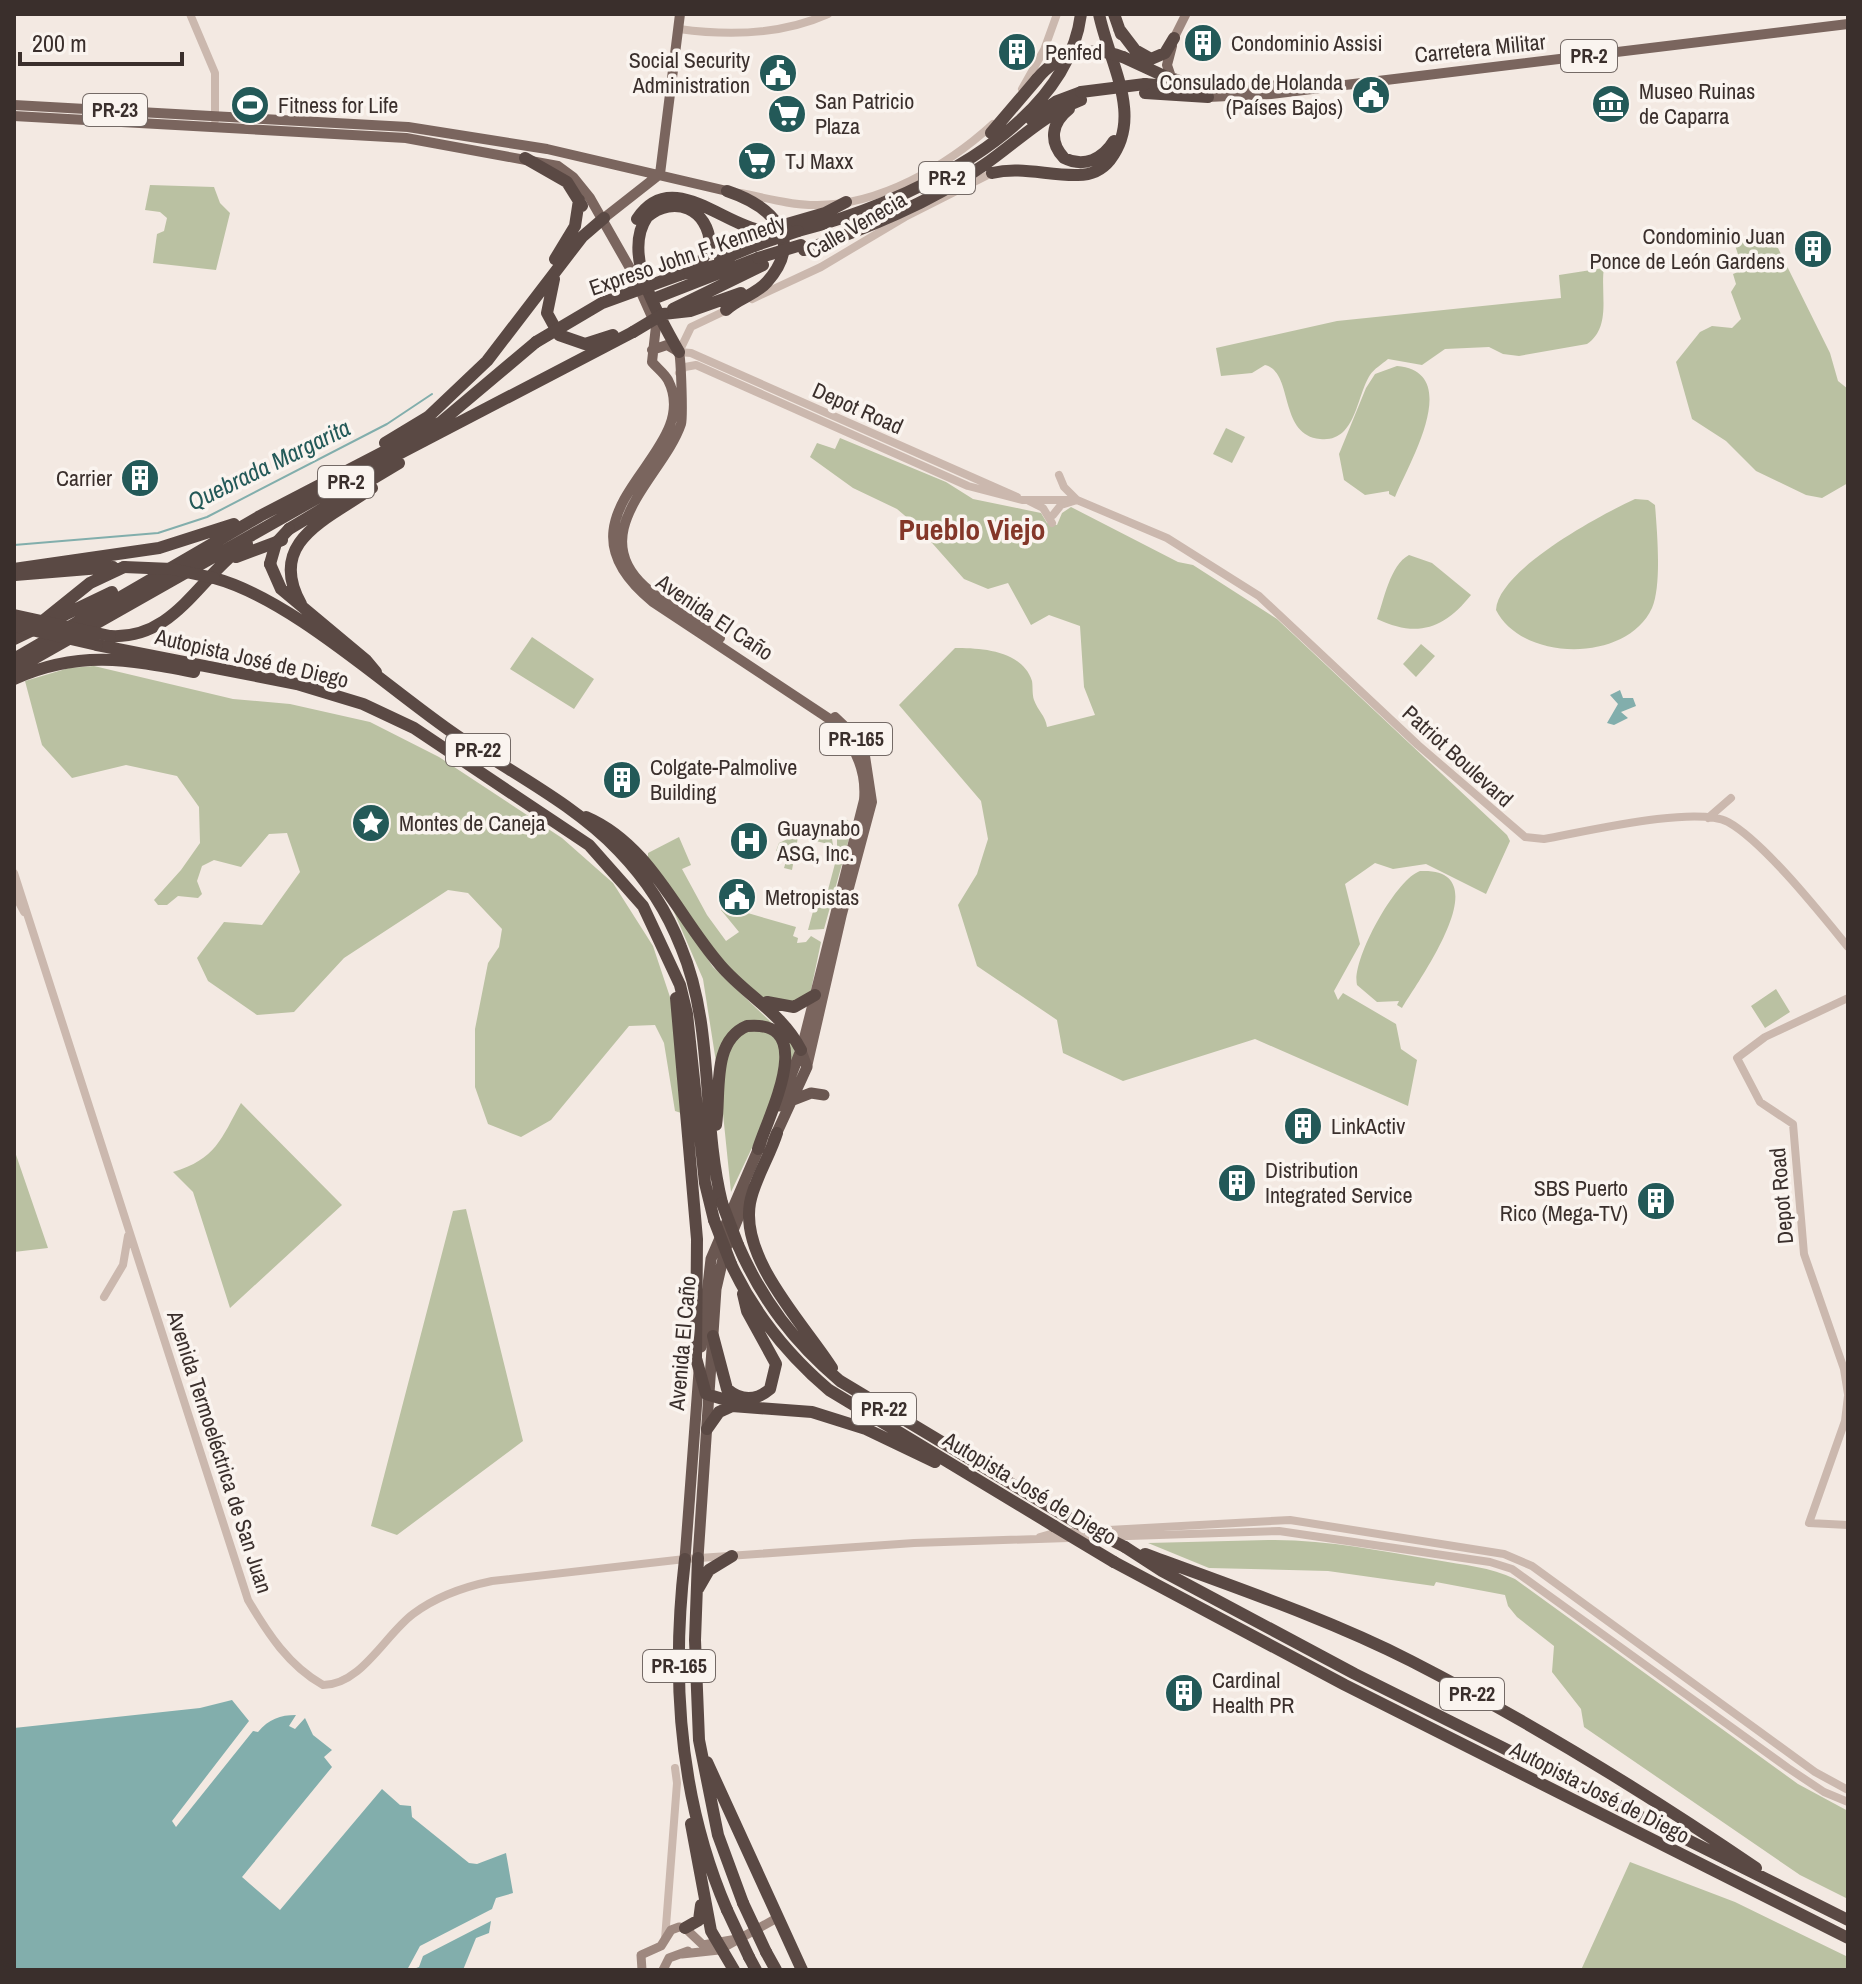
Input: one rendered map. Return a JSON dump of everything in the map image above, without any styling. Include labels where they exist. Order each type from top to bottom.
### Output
[{"type":"highway","points":[[653,299],[761,259],[883,202],[978,151],[1033,107],[1058,80],[1074,49],[1081,14]]},
{"type":"highway","points":[[1081,96],[1060,117],[1053,134],[1060,154],[1075,163],[1096,159],[1112,144],[1119,121],[1118,99],[1092,14]]},
{"type":"highway","points":[[992,173],[1013,170],[1088,175],[1103,168],[1110,160],[1126,131],[1099,14]]},
{"type":"highway","points":[[1114,14],[1129,51],[1146,69]]},
{"type":"highway","points":[[1119,29],[1135,50],[1151,59],[1165,53],[1174,38]]},
{"type":"highway","points":[[930,170],[956,159],[986,137],[1054,63],[1075,54],[1098,51],[1123,57],[1178,82]]},
{"type":"highway","name":"Expreso John F. Kennedy","points":[[14,670],[259,529],[633,332],[761,259],[801,239],[885,209],[947,178],[980,158],[1046,108],[1081,96],[1145,88]]},
{"type":"highway","name":"Carretera Militar","points":[[1145,88],[1208,94]]},
{"type":"highway","name":"Expreso John F. Kennedy","points":[[801,239],[870,225],[970,174],[1042,119],[1081,96]]},
{"type":"highway","points":[[525,158],[556,173],[579,200],[585,221],[582,237]]},
{"type":"highway","points":[[970,174],[1017,164],[1085,170],[1110,160]]},
{"type":"highway","points":[[727,191],[765,208],[778,223],[783,245],[761,259]]},
{"type":"highway","points":[[638,284],[631,234],[638,216],[647,206],[663,197],[682,196],[746,228],[767,228],[801,239]]},
{"type":"highway","points":[[504,341],[520,309],[568,240],[575,226],[579,200]]},
{"type":"highway","points":[[801,239],[825,213],[846,202]]},
{"type":"highway","points":[[679,352],[665,329],[653,299],[638,242],[642,225],[654,211],[680,206],[703,219],[710,245],[698,268]]},
{"type":"highway","points":[[361,463],[449,399],[504,341],[582,237],[604,218]]},
{"type":"highway","points":[[567,256],[550,287],[549,319],[559,335],[585,344],[633,332]]},
{"type":"highway","points":[[726,310],[763,286],[761,259]]},
{"type":"highway","name":"Expreso John F. Kennedy","points":[[17,655],[260,516],[450,415],[536,342],[602,303],[698,268],[761,259]]},
{"type":"highway","points":[[385,684],[366,660],[281,589],[270,564],[276,543],[289,529],[416,454],[431,440]]},
{"type":"highway","points":[[14,615],[110,636],[139,635],[170,619],[225,560],[431,440]]},
{"type":"highway","points":[[225,560],[278,543],[372,488],[299,541],[292,557],[290,574],[304,610]]},
{"type":"highway","points":[[14,569],[159,548],[260,516]]},
{"type":"highway","points":[[28,632],[90,583],[124,567]]},
{"type":"highway","name":"Autopista José de Diego","points":[[14,575],[124,567],[172,569],[239,586],[276,607],[573,811],[634,868],[666,915],[681,947],[701,1013],[722,1203],[738,1245],[771,1309],[814,1359],[840,1381],[1077,1523],[1125,1547],[1236,1588],[1409,1660],[1679,1816],[1792,1893]]},
{"type":"highway","points":[[14,636],[125,586],[141,584]]},
{"type":"highway","name":"Autopista José de Diego","points":[[14,626],[297,684],[363,704],[414,728],[570,829],[606,861],[643,906],[672,967],[687,1014],[705,1183],[714,1220],[740,1283],[772,1331],[804,1368],[857,1409],[1114,1562],[1345,1685],[1848,1938]]},
{"type":"highway","points":[[14,636],[59,637]]},
{"type":"highway","points":[[14,679],[47,664],[81,659],[186,670],[254,683],[297,684]]},
{"type":"highway","points":[[573,811],[606,826],[623,840],[669,892],[719,964],[786,1025],[807,1067]]},
{"type":"highway","points":[[672,967],[697,1239],[696,1358],[704,1391],[709,1397],[743,1405],[833,1417],[965,1473]]},
{"type":"highway","points":[[754,995],[774,1006],[789,1008],[815,995]]},
{"type":"highway","points":[[714,1140],[725,1049],[737,1030],[761,1025],[780,1036],[786,1059],[758,1149]]},
{"type":"highway","name":"Avenida El Caño","points":[[776,1970],[743,1903],[718,1835],[699,1740],[696,1592],[692,1559],[699,1369],[711,1259],[801,1050]]},
{"type":"highway","name":"Avenida El Caño","points":[[756,1970],[727,1910],[681,1771],[679,1646],[707,1429],[716,1289],[725,1250],[807,1067]]},
{"type":"highway","points":[[793,1100],[811,1093],[824,1095]]},
{"type":"highway","points":[[777,1133],[751,1201],[752,1237],[796,1321],[840,1381]]},
{"type":"highway","points":[[713,1336],[727,1389],[747,1399],[760,1396],[770,1389],[776,1364],[747,1311],[740,1283]]},
{"type":"highway","points":[[707,1429],[719,1412],[743,1405]]},
{"type":"highway","name":"Autopista José de Diego","points":[[1125,1547],[1162,1571],[1355,1674],[1848,1920]]},
{"type":"highway","points":[[696,1592],[709,1570],[732,1556]]},
{"type":"highway","points":[[699,1740],[802,1970]]},
{"type":"highway","points":[[681,1771],[699,1871],[717,1946],[734,1970]]},
{"type":"highway","points":[[686,1931],[699,1920],[702,1912],[699,1871]]},
{"type":"main road","points":[[604,218],[660,174],[680,14]]},
{"type":"main road","points":[[1186,14],[1174,38],[1167,65],[1171,77],[1178,82],[1208,94]]},
{"type":"main road","name":"Carretera Militar","points":[[1208,94],[1271,94],[1848,24]]},
{"type":"main road","name":"PR-23","points":[[14,105],[442,131],[660,174]]},
{"type":"main road","name":"PR-23","points":[[14,116],[406,138],[525,158],[567,171],[604,218],[638,284],[656,326],[652,350]]},
{"type":"main road","points":[[660,174],[727,191]]},
{"type":"main road","points":[[652,350],[667,345],[679,352]]},
{"type":"main road","name":"Avenida El Caño","points":[[652,350],[652,362],[669,382],[672,415],[667,431],[618,512],[613,539],[621,569],[631,584],[653,602],[831,720],[851,745],[861,767],[864,800],[801,1050]]},
{"type":"main road","name":"Avenida El Caño","points":[[679,352],[682,421],[628,512],[623,539],[627,561],[644,586],[843,723],[861,747],[870,774],[871,815],[842,914],[807,1067]]},
{"type":"main road","points":[[665,1969],[669,1958],[737,1939],[777,1918]]},
{"type":"main road","points":[[642,1970],[641,1955],[665,1941],[671,1930],[686,1931],[703,1945],[717,1946]]},
{"type":"main road","points":[[682,1954],[690,1950],[686,1931]]},
{"type":"street","points":[[190,14],[215,73],[215,129]]},
{"type":"street","points":[[679,29],[714,33],[780,29],[828,14]]},
{"type":"street","points":[[727,191],[793,204],[846,202],[891,188],[930,170],[973,141],[1012,103],[1034,69],[1057,14]]},
{"type":"street","name":"Calle Venecia","points":[[679,352],[691,327],[781,286],[992,173]]},
{"type":"street","name":"Depot Road","points":[[679,352],[691,353],[1022,500]]},
{"type":"street","name":"Depot Road","points":[[679,374],[685,367],[696,365],[968,486],[1022,500],[1056,498]]},
{"type":"street","points":[[1022,500],[1043,508],[1052,519],[1061,505],[1077,500],[1064,487],[1059,475]]},
{"type":"street","name":"Patriot Boulevard","points":[[1056,498],[1077,500],[1167,538],[1259,596],[1418,745],[1525,837],[1544,839],[1690,817],[1728,823],[1754,844],[1812,902],[1848,947]]},
{"type":"street","points":[[1706,818],[1731,798]]},
{"type":"street","name":"Avenida Termoeléctrica de San Juan","points":[[14,873],[248,1600],[268,1634],[305,1675],[323,1685],[347,1680],[411,1616],[464,1587],[524,1576],[692,1559],[1040,1537]]},
{"type":"street","points":[[14,893],[31,928]]},
{"type":"street","name":"Depot Road","points":[[1848,998],[1765,1037],[1737,1058],[1760,1102],[1793,1124],[1804,1254],[1844,1369],[1848,1395],[1845,1421],[1809,1523],[1848,1525]]},
{"type":"street","points":[[104,1297],[123,1265],[128,1227]]},
{"type":"street","points":[[1040,1537],[1054,1533],[1279,1519],[1504,1554],[1532,1566],[1764,1736],[1848,1790]]},
{"type":"street","points":[[1040,1537],[1055,1541],[1279,1531],[1500,1565],[1531,1580],[1788,1768],[1824,1792],[1848,1802]]},
{"type":"street","points":[[665,1941],[677,1783],[681,1771]]},
{"type":"street","points":[[667,1906],[669,1917],[686,1931]]},
{"type":"green space","points":[[150,185],[214,187],[220,203],[230,213],[216,270],[153,263],[157,234],[164,231],[167,218],[160,212],[145,210]]},
{"type":"green space","points":[[1755,237],[1778,248],[1830,353],[1838,381],[1848,389],[1848,483],[1822,498],[1806,495],[1756,471],[1726,441],[1692,419],[1676,362],[1700,332],[1712,326],[1732,328],[1741,319],[1731,292],[1736,284],[1733,274],[1743,270],[1734,242]]},
{"type":"green space","points":[[1604,268],[1600,328],[1587,344],[1519,356],[1503,354],[1489,347],[1445,349],[1422,365],[1388,359],[1370,375],[1348,426],[1332,438],[1320,439],[1307,435],[1298,427],[1274,370],[1265,365],[1252,373],[1221,376],[1216,348],[1337,321],[1561,298],[1559,275]]},
{"type":"green space","points":[[1397,366],[1417,372],[1427,384],[1430,401],[1426,421],[1395,497],[1389,491],[1365,495],[1344,480],[1339,454],[1366,388],[1375,374]]},
{"type":"green space","points":[[1226,428],[1245,437],[1232,463],[1213,454]]},
{"type":"green space","points":[[840,438],[946,482],[973,499],[1041,513],[1047,523],[1057,525],[1062,513],[1071,507],[1178,562],[1193,565],[1277,619],[1507,835],[1510,841],[1486,894],[1426,864],[1393,869],[1375,863],[1345,884],[1360,944],[1334,991],[1338,1000],[1343,993],[1396,1024],[1401,1049],[1417,1060],[1408,1106],[1255,1039],[1123,1081],[1063,1053],[1057,1020],[977,966],[958,905],[977,874],[988,839],[981,801],[899,705],[955,648],[965,648],[1000,653],[1019,663],[1032,681],[1034,700],[1047,727],[1095,715],[1084,687],[1080,626],[1049,615],[1031,625],[1008,583],[988,589],[964,579],[917,526],[897,509],[853,488],[810,457],[817,443],[835,449]]},
{"type":"green space","points":[[1635,499],[1648,500],[1655,505],[1658,543],[1655,598],[1639,626],[1621,639],[1599,647],[1574,649],[1550,647],[1528,639],[1509,627],[1496,610],[1501,594],[1514,578],[1553,546]]},
{"type":"green space","points":[[1409,555],[1432,563],[1471,595],[1440,623],[1417,629],[1391,625],[1377,619],[1392,575]]},
{"type":"green space","points":[[532,637],[594,679],[574,709],[510,669]]},
{"type":"green space","points":[[1421,644],[1435,656],[1416,677],[1403,664]]},
{"type":"green space","points":[[94,666],[233,699],[290,704],[370,722],[439,757],[562,838],[613,883],[653,946],[674,1009],[681,1113],[675,1111],[664,1043],[655,1025],[629,1026],[551,1120],[521,1137],[488,1124],[475,1087],[475,1029],[488,963],[499,947],[502,929],[468,893],[448,890],[344,958],[294,1012],[257,1015],[208,981],[197,958],[224,922],[262,925],[300,872],[287,833],[269,834],[241,867],[214,860],[202,866],[197,881],[202,894],[198,898],[178,896],[167,905],[158,905],[154,900],[200,843],[199,807],[177,776],[126,765],[72,778],[42,745],[25,681],[69,668]]},
{"type":"green space","points":[[845,818],[851,823],[850,835],[824,929],[808,930],[815,904],[824,905],[837,856],[837,823]]},
{"type":"green space","points":[[819,824],[830,827],[833,845],[798,837],[792,870],[784,868],[788,855],[776,851],[779,843]]},
{"type":"green space","points":[[679,837],[691,865],[682,869],[707,915],[726,941],[739,932],[721,910],[725,908],[724,902],[734,905],[734,909],[796,927],[793,936],[798,938],[797,943],[806,942],[811,936],[821,942],[811,990],[800,1002],[764,999],[735,976],[648,863],[648,853]]},
{"type":"green space","points":[[1420,871],[1443,875],[1454,887],[1455,905],[1436,952],[1402,1008],[1397,1005],[1399,1001],[1377,1002],[1357,985],[1357,973],[1368,940],[1388,904],[1410,877]]},
{"type":"green space","points":[[670,903],[713,967],[793,1043],[795,1054],[785,1085],[789,1051],[752,1023],[716,1062],[703,979]]},
{"type":"green space","points":[[1776,989],[1790,1012],[1765,1028],[1751,1006]]},
{"type":"green space","points":[[758,1028],[778,1040],[784,1058],[768,1114],[731,1192],[722,1104],[723,1065],[737,1034]]},
{"type":"green space","points":[[241,1103],[342,1205],[230,1308],[193,1192],[173,1172],[199,1161],[216,1146]]},
{"type":"green space","points":[[14,1149],[48,1248],[14,1252]]},
{"type":"green space","points":[[466,1209],[523,1441],[397,1535],[371,1526],[453,1211]]},
{"type":"green space","points":[[1310,1541],[1373,1549],[1477,1567],[1515,1579],[1798,1784],[1848,1811],[1848,1899],[1800,1875],[1584,1727],[1581,1709],[1552,1672],[1554,1646],[1517,1617],[1508,1606],[1505,1595],[1436,1582],[1434,1586],[1328,1571],[1209,1568],[1148,1543]]},
{"type":"green space","points":[[1630,1862],[1735,1902],[1848,1957],[1848,1970],[1581,1970]]},
{"type":"water","points":[[1620,690],[1623,698],[1633,698],[1636,706],[1621,712],[1628,718],[1614,725],[1607,723],[1618,704],[1610,695]]},
{"type":"water","points":[[232,1700],[249,1721],[172,1821],[176,1827],[253,1731],[258,1732],[275,1719],[296,1715],[289,1726],[295,1729],[305,1718],[313,1735],[332,1750],[324,1757],[332,1767],[242,1877],[280,1910],[382,1789],[400,1805],[411,1806],[412,1817],[469,1863],[477,1864],[506,1853],[513,1893],[496,1898],[492,1909],[420,1946],[407,1970],[14,1970],[14,1728],[200,1708]]},
{"type":"water","points":[[491,1921],[489,1933],[476,1938],[463,1970],[411,1970],[419,1967],[423,1956]]},
{"type":"waterway","name":"Quebrada Margarita","points":[[14,545],[158,533],[207,517],[387,424],[432,394]]},
{"type":"place","name":"Condominio Assisi","points":[[1203,43]]},
{"type":"place","name":"Penfed","points":[[1017,52]]},
{"type":"place","name":"Social Security Administration","points":[[778,73]]},
{"type":"place","name":"Consulado de Holanda (Países Bajos)","points":[[1371,95]]},
{"type":"place","name":"Museo Ruinas de Caparra","points":[[1611,104]]},
{"type":"place","name":"Fitness for Life","points":[[250,105]]},
{"type":"place","name":"San Patricio Plaza","points":[[787,114]]},
{"type":"place","name":"TJ Maxx","points":[[757,161]]},
{"type":"place","name":"Condominio Juan Ponce de León Gardens","points":[[1813,249]]},
{"type":"place","name":"Carrier","points":[[140,478]]},
{"type":"place","name":"Colgate-Palmolive Building","points":[[622,780]]},
{"type":"place","name":"Montes de Caneja","points":[[371,823]]},
{"type":"place","name":"Guaynabo ASG, Inc.","points":[[749,841]]},
{"type":"place","name":"Metropistas","points":[[737,897]]},
{"type":"place","name":"LinkActiv","points":[[1303,1126]]},
{"type":"place","name":"Distribution Integrated Service","points":[[1237,1183]]},
{"type":"place","name":"SBS Puerto Rico (Mega-TV)","points":[[1656,1201]]},
{"type":"place","name":"Cardinal Health PR","points":[[1184,1693]]},
{"type":"district","name":"Pueblo Viejo","points":[[972,530]]}]
